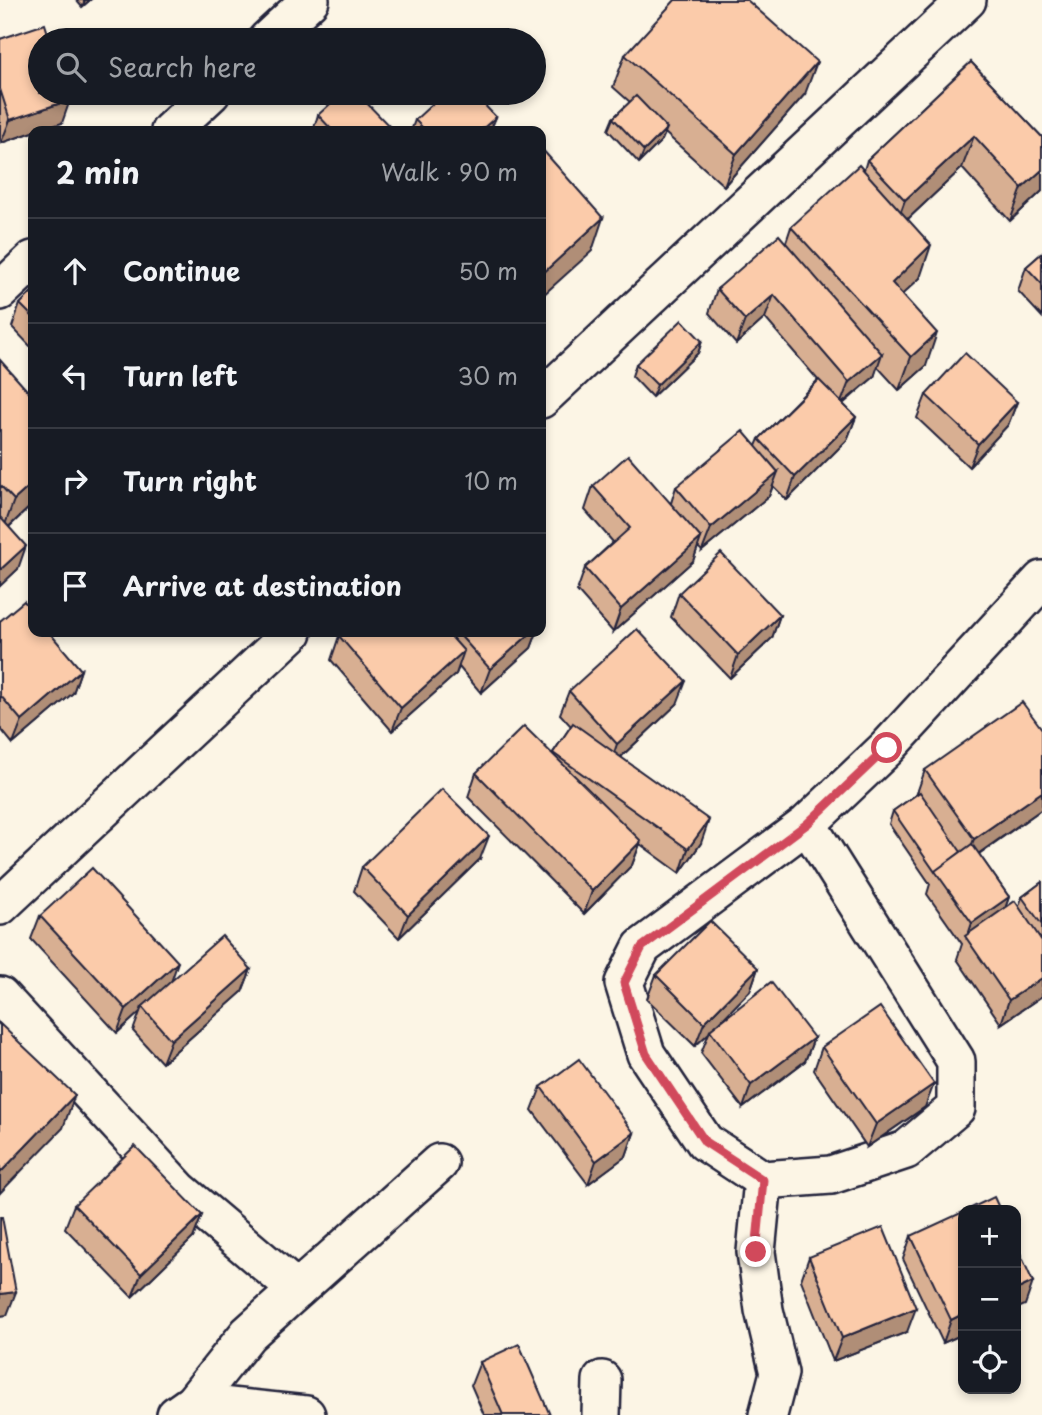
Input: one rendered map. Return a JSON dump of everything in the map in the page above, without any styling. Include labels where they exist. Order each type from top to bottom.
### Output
[{"type":"street","points":[[280,28],[310,0]]},
{"type":"street","points":[[546,394],[967,0]]},
{"type":"street","points":[[175,126],[198,105]]},
{"type":"street","points":[[0,291],[28,265]]},
{"type":"street","points":[[807,824],[956,1060],[956,1108],[906,1150],[831,1175],[763,1180],[705,1142],[646,1054],[624,983],[642,947],[807,824],[887,748],[1042,580]]},
{"type":"street","points":[[0,906],[288,637]]},
{"type":"street","points":[[0,996],[179,1190],[297,1290]]},
{"type":"street","points":[[185,1409],[248,1334],[439,1163]]},
{"type":"street","points":[[763,1180],[756,1252],[764,1310],[779,1373],[768,1415]]},
{"type":"street","points":[[185,1409],[306,1415]]},
{"type":"building","points":[[675,0],[747,0],[817,62],[736,154],[625,55]]},
{"type":"building","points":[[28,30],[28,105],[55,105],[10,120],[0,89],[0,39]]},
{"type":"building","points":[[971,62],[1042,137],[1042,170],[1022,188],[974,136],[905,200],[867,160]]},
{"type":"building","points":[[636,96],[667,128],[644,151],[613,118]]},
{"type":"building","points":[[329,105],[369,105],[389,126],[328,126],[318,115]]},
{"type":"building","points":[[431,105],[484,105],[496,117],[486,126],[421,126],[415,120]]},
{"type":"building","points":[[546,154],[603,218],[546,270]]},
{"type":"building","points":[[859,165],[931,245],[892,283],[937,333],[911,357],[791,227]]},
{"type":"building","points":[[779,235],[882,354],[849,382],[774,295],[745,320],[717,289]]},
{"type":"building","points":[[1042,253],[1042,284],[1026,267]]},
{"type":"building","points":[[28,296],[28,312],[20,304]]},
{"type":"building","points":[[682,320],[702,341],[657,385],[636,364]]},
{"type":"building","points":[[965,353],[1017,402],[978,444],[926,395]]},
{"type":"building","points":[[0,360],[28,391],[28,487],[14,500],[0,485]]},
{"type":"building","points":[[819,380],[856,417],[795,477],[759,439]]},
{"type":"building","points":[[743,431],[778,472],[711,528],[676,487]]},
{"type":"building","points":[[628,455],[701,538],[621,609],[585,568],[630,528],[593,486]]},
{"type":"building","points":[[0,517],[26,546],[0,570]]},
{"type":"building","points":[[721,553],[780,615],[738,655],[679,593]]},
{"type":"building","points":[[24,601],[28,606],[28,637],[53,637],[81,670],[22,721],[0,695],[0,621]]},
{"type":"building","points":[[637,629],[686,681],[617,744],[569,691]]},
{"type":"building","points":[[340,637],[451,637],[464,651],[401,708]]},
{"type":"building","points":[[461,637],[526,637],[490,669]]},
{"type":"building","points":[[1022,702],[1042,729],[1042,792],[974,839],[925,770]]},
{"type":"building","points":[[573,723],[709,820],[688,849],[553,753]]},
{"type":"building","points":[[524,726],[641,841],[592,891],[476,773]]},
{"type":"building","points":[[442,789],[489,836],[408,915],[362,867]]},
{"type":"building","points":[[920,792],[961,852],[935,872],[893,811]]},
{"type":"building","points":[[972,844],[1009,897],[972,923],[935,871]]},
{"type":"building","points":[[92,868],[178,962],[126,1009],[40,916]]},
{"type":"building","points":[[1042,882],[1042,925],[1022,897]]},
{"type":"building","points":[[1015,901],[1042,941],[1042,978],[1009,1000],[965,936]]},
{"type":"building","points":[[710,921],[758,968],[704,1023],[656,975]]},
{"type":"building","points":[[222,936],[251,969],[171,1040],[142,1007]]},
{"type":"building","points":[[771,982],[814,1038],[751,1085],[710,1030]]},
{"type":"building","points":[[880,1007],[934,1084],[876,1124],[822,1047]]},
{"type":"building","points":[[0,1024],[75,1095],[0,1173]]},
{"type":"building","points":[[579,1059],[634,1133],[596,1161],[541,1087]]},
{"type":"building","points":[[135,1146],[202,1215],[141,1274],[74,1205]]},
{"type":"building","points":[[994,1197],[998,1205],[977,1205]]},
{"type":"building","points":[[958,1214],[958,1316],[951,1320],[911,1236]]},
{"type":"building","points":[[0,1217],[16,1292],[0,1294]]},
{"type":"building","points":[[883,1227],[916,1308],[842,1338],[809,1257]]},
{"type":"building","points":[[1021,1255],[1033,1282],[1021,1288]]},
{"type":"building","points":[[519,1344],[550,1415],[503,1415],[480,1362]]},
{"type":"route","points":[[756,1252],[763,1180],[705,1142],[646,1054],[624,983],[642,947],[807,824],[887,748]]}]
